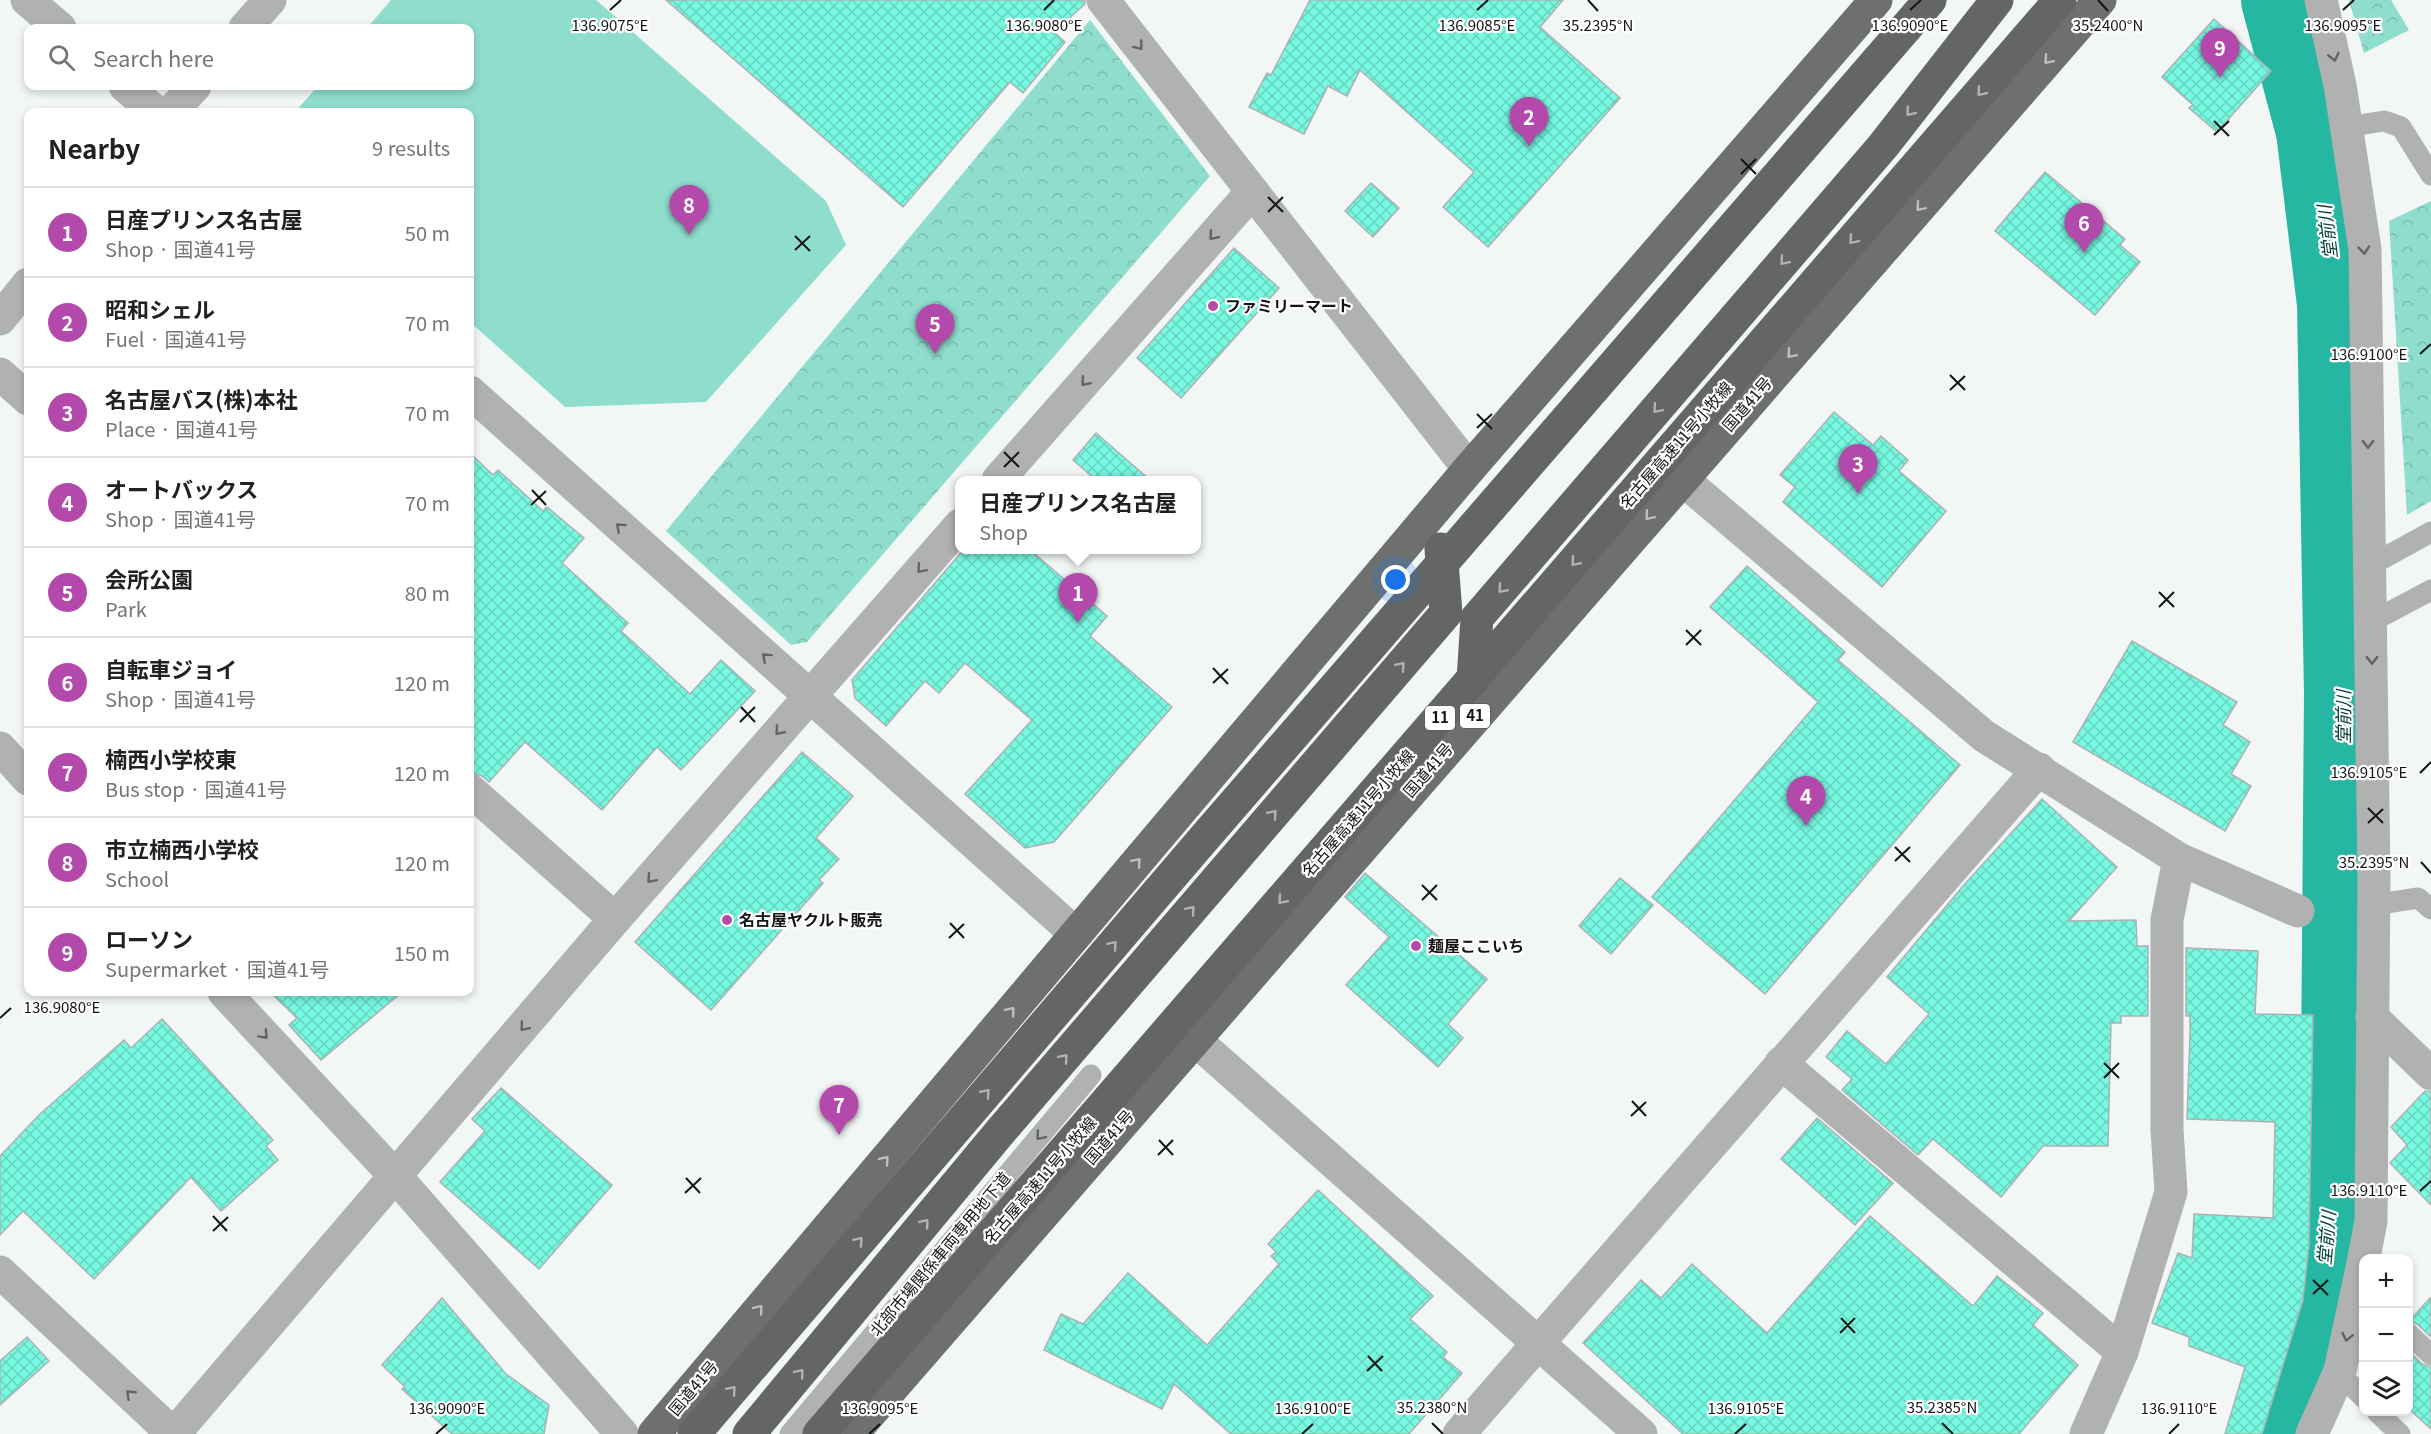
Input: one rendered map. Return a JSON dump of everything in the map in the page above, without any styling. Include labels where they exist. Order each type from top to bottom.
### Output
[{"type":"highway","name":"国道41号","points":[[654,1434],[1469,469],[1876,0]]},
{"type":"highway","points":[[749,1434],[1000,1132],[1446,613],[1441,548],[1815,112],[1908,0]]},
{"type":"highway","points":[[694,1434],[1229,809],[1930,0]]},
{"type":"highway","points":[[1473,680],[1477,618],[1883,146],[1997,0]]},
{"type":"highway","name":"名古屋高速11号小牧線","points":[[819,1434],[2060,0]]},
{"type":"highway","name":"国道41号","points":[[852,1434],[2100,0]]},
{"type":"street","points":[[27,0],[55,24]]},
{"type":"street","points":[[248,24],[270,0]]},
{"type":"street","points":[[1103,0],[1469,469]]},
{"type":"street","points":[[2321,0],[2346,127],[2365,249],[2371,565],[2373,905],[2371,1221],[2365,1254]]},
{"type":"street","points":[[130,90],[151,108]]},
{"type":"street","points":[[175,108],[191,90]]},
{"type":"street","points":[[1002,476],[1252,192]]},
{"type":"street","points":[[0,319],[24,289]]},
{"type":"street","points":[[0,374],[24,395]]},
{"type":"street","points":[[474,396],[1076,934]]},
{"type":"street","points":[[1682,479],[1984,736],[2179,859],[2298,911]]},
{"type":"street","points":[[0,1272],[174,1434],[396,1178],[615,919],[955,531]]},
{"type":"street","points":[[0,748],[24,775]]},
{"type":"street","points":[[1459,1434],[2039,769]]},
{"type":"street","points":[[474,794],[615,919]]},
{"type":"street","points":[[2086,1434],[2122,1352],[2171,1192],[2167,1130],[2167,920],[2179,859]]},
{"type":"street","points":[[228,996],[396,1178],[622,1434]]},
{"type":"street","points":[[2372,1017],[2431,1074]]},
{"type":"street","points":[[1194,1039],[1641,1434]]},
{"type":"street","points":[[1781,1063],[2122,1352]]},
{"type":"street","points":[[2312,1434],[2339,1373],[2359,1286]]},
{"type":"lane","points":[[2346,127],[2384,121],[2401,127],[2431,175]]},
{"type":"lane","points":[[2371,565],[2431,531]]},
{"type":"lane","points":[[2371,622],[2431,590]]},
{"type":"lane","points":[[2373,905],[2418,898],[2431,909]]},
{"type":"lane","name":"北部市場関係車両専用地下道","points":[[790,1434],[1091,1075]]},
{"type":"lane","points":[[2413,1337],[2431,1355]]},
{"type":"lane","points":[[2339,1373],[2359,1393]]},
{"type":"lane","points":[[2381,1416],[2400,1434]]},
{"type":"green space","points":[[391,0],[596,0],[826,201],[846,245],[706,402],[565,407],[474,326],[474,108],[299,108],[314,90],[474,90],[474,24],[370,24]]},
{"type":"green space","points":[[2349,0],[2391,0],[2409,30],[2364,53]]},
{"type":"green space","points":[[1090,20],[1210,176],[807,642],[791,645],[666,531]]},
{"type":"green space","points":[[2431,201],[2431,501],[2407,515],[2389,221]]},
{"type":"building","points":[[666,0],[1085,0],[1085,4],[1054,32],[1065,42],[1023,93],[1010,82],[903,207]]},
{"type":"building","points":[[1310,0],[1563,0],[1540,27],[1620,98],[1488,247],[1443,207],[1474,172],[1360,70],[1347,96],[1328,86],[1304,134],[1249,107],[1267,73],[1271,75]]},
{"type":"building","points":[[2214,19],[2271,71],[2217,132],[2189,108],[2193,105],[2162,77]]},
{"type":"building","points":[[2045,172],[2125,239],[2120,245],[2140,262],[2095,315],[1995,231]]},
{"type":"building","points":[[1371,183],[1399,208],[1373,237],[1345,211]]},
{"type":"building","points":[[1234,248],[1279,288],[1181,398],[1137,358]]},
{"type":"building","points":[[1834,412],[1873,445],[1881,436],[1908,460],[1899,471],[1946,511],[1882,587],[1783,502],[1795,487],[1780,475]]},
{"type":"building","points":[[1096,433],[1145,476],[1091,476],[1073,460]]},
{"type":"building","points":[[474,457],[493,475],[498,470],[543,511],[547,507],[584,538],[562,563],[628,623],[621,631],[690,694],[721,660],[755,691],[681,770],[657,747],[602,810],[525,742],[489,782],[474,773]]},
{"type":"building","points":[[960,554],[1035,554],[1107,616],[1090,636],[1172,707],[1054,842],[1025,848],[965,794],[1032,720],[965,663],[939,693],[925,681],[886,726],[855,698],[852,680]]},
{"type":"building","points":[[1747,566],[1845,652],[1838,660],[1960,765],[1765,994],[1652,897],[1818,702],[1710,607]]},
{"type":"building","points":[[2132,641],[2237,702],[2223,725],[2250,742],[2231,774],[2251,786],[2225,831],[2073,742]]},
{"type":"building","points":[[802,752],[853,796],[816,838],[839,859],[819,880],[823,883],[711,1010],[635,942]]},
{"type":"building","points":[[2042,799],[2117,867],[2069,921],[2136,920],[2137,946],[2148,946],[2148,1016],[2121,1016],[2121,1023],[2111,1023],[2108,1146],[2043,1146],[2001,1197],[1933,1139],[1918,1155],[1842,1090],[1852,1079],[1826,1057],[1847,1031],[1886,1064],[1929,1014],[1887,977],[1963,886]]},
{"type":"building","points":[[1365,873],[1487,979],[1448,1024],[1463,1038],[1438,1067],[1346,985],[1389,937],[1345,897]]},
{"type":"building","points":[[1620,878],[1653,905],[1611,954],[1579,926]]},
{"type":"building","points":[[2186,948],[2258,951],[2255,1014],[2313,1015],[2309,1245],[2303,1300],[2262,1434],[2225,1434],[2245,1367],[2189,1346],[2189,1337],[2152,1323],[2178,1253],[2192,1258],[2194,1214],[2273,1218],[2275,1122],[2187,1119],[2190,1016],[2186,1016]]},
{"type":"building","points":[[274,996],[397,996],[321,1060],[289,1025],[297,1018]]},
{"type":"building","points":[[162,1019],[273,1140],[266,1146],[278,1160],[221,1211],[191,1177],[94,1279],[23,1211],[0,1235],[0,1156],[40,1114],[124,1040],[131,1048]]},
{"type":"building","points":[[501,1088],[612,1185],[539,1269],[440,1182],[485,1131],[472,1119]]},
{"type":"building","points":[[2425,1091],[2431,1092],[2431,1205],[2390,1163],[2407,1145],[2391,1127]]},
{"type":"building","points":[[1817,1118],[1893,1183],[1855,1225],[1781,1159]]},
{"type":"building","points":[[1318,1190],[1433,1296],[1410,1319],[1447,1352],[1443,1357],[1462,1373],[1409,1434],[1231,1434],[1174,1384],[1162,1409],[1044,1350],[1061,1314],[1083,1324],[1128,1273],[1207,1345],[1279,1264],[1271,1256],[1276,1252],[1268,1244]]},
{"type":"building","points":[[1870,1216],[1973,1306],[1997,1276],[2043,1313],[2033,1325],[2078,1365],[2019,1434],[1683,1434],[1583,1343],[1641,1280],[1661,1298],[1692,1264],[1767,1333]]},
{"type":"building","points":[[2431,1297],[2431,1337],[2413,1322],[2413,1317]]},
{"type":"building","points":[[442,1298],[506,1374],[549,1405],[544,1434],[452,1434],[402,1389],[405,1387],[382,1365]]},
{"type":"building","points":[[27,1337],[49,1361],[0,1405],[0,1361]]},
{"type":"building","points":[[2413,1355],[2422,1364],[2431,1367],[2431,1429],[2413,1413]]},
{"type":"waterway","name":"堂前川","points":[[2281,0],[2316,131],[2337,304],[2344,693],[2341,1069],[2319,1323],[2286,1434]]},
{"type":"place","name":"ローソン","points":[[2220,78]]},
{"type":"place","name":"昭和シェル","points":[[1529,147]]},
{"type":"place","name":"市立楠西小学校","points":[[689,235]]},
{"type":"place","name":"自転車ジョイ","points":[[2084,253]]},
{"type":"place","name":"ファミリーマート","points":[[1213,306]]},
{"type":"place","name":"会所公園","points":[[935,354]]},
{"type":"place","name":"名古屋バス(株)本社","points":[[1858,494]]},
{"type":"place","name":"日産プリンス名古屋","points":[[1078,623]]},
{"type":"place","name":"オートバックス","points":[[1806,826]]},
{"type":"place","name":"名古屋ヤクルト販売","points":[[727,920]]},
{"type":"place","name":"麺屋ここいち","points":[[1416,946]]},
{"type":"place","name":"楠西小学校東","points":[[839,1135]]}]
